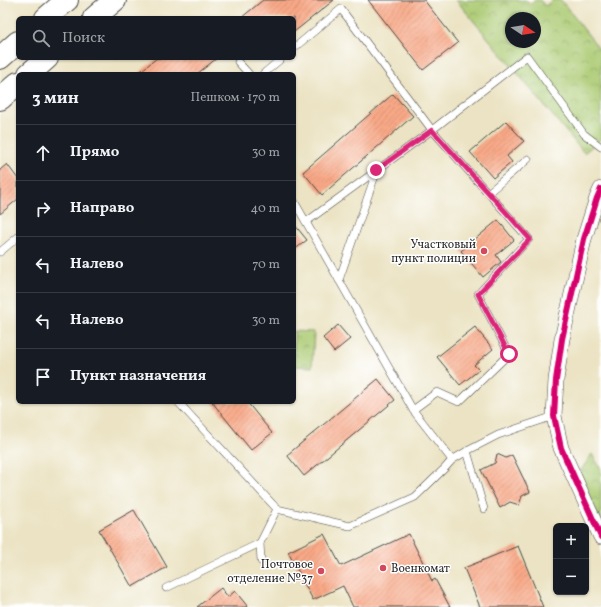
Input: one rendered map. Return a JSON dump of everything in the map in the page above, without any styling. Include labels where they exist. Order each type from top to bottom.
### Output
[{"type":"main road","points":[[48,16],[67,0]]},
{"type":"main road","points":[[96,16],[115,0]]},
{"type":"main road","points":[[0,58],[16,44]]},
{"type":"main road","points":[[31,72],[45,60]]},
{"type":"main road","points":[[0,99],[16,85]]},
{"type":"street","points":[[601,189],[584,239],[563,331],[556,380],[554,416],[561,448],[601,537]]},
{"type":"lane","points":[[296,46],[341,9],[432,130],[530,239],[478,294],[509,354],[459,402],[437,392],[413,410]]},
{"type":"lane","points":[[306,222],[432,130],[527,56],[584,134],[601,147]]},
{"type":"lane","points":[[265,72],[280,60]]},
{"type":"lane","points":[[238,62],[247,72]]},
{"type":"lane","points":[[488,193],[528,160]]},
{"type":"lane","points":[[339,280],[376,170]]},
{"type":"lane","points":[[296,204],[413,410],[452,460]]},
{"type":"lane","points":[[0,252],[16,240]]},
{"type":"lane","points":[[180,404],[277,509],[350,526],[415,497],[452,460],[467,451],[498,436],[554,416]]},
{"type":"lane","points":[[467,451],[484,510]]},
{"type":"lane","points":[[261,561],[260,543],[277,509]]},
{"type":"lane","points":[[166,588],[260,543]]},
{"type":"green space","points":[[456,0],[526,0],[530,4],[535,0],[540,0],[545,6],[553,0],[561,0],[601,51],[601,139],[584,153]]},
{"type":"green space","points":[[296,331],[314,332],[312,367],[296,366]]},
{"type":"green space","points":[[592,454],[601,469],[601,522],[579,473]]},
{"type":"building","points":[[263,0],[334,0],[296,30],[296,16],[243,16]]},
{"type":"building","points":[[368,0],[424,0],[458,43],[423,70]]},
{"type":"building","points":[[154,60],[214,60],[200,72],[140,72]]},
{"type":"building","points":[[393,94],[413,116],[322,195],[303,172]]},
{"type":"building","points":[[506,121],[524,141],[507,156],[512,162],[493,178],[470,152]]},
{"type":"building","points":[[7,164],[16,176],[16,201],[0,214],[0,170]]},
{"type":"building","points":[[498,220],[514,240],[496,255],[501,262],[483,277],[461,251]]},
{"type":"building","points":[[296,226],[307,240],[296,248]]},
{"type":"building","points":[[338,325],[350,339],[334,352],[323,338]]},
{"type":"building","points":[[475,327],[493,349],[474,365],[479,370],[460,385],[437,357]]},
{"type":"building","points":[[378,379],[395,400],[304,476],[287,455]]},
{"type":"building","points":[[214,404],[249,404],[272,433],[251,450]]},
{"type":"building","points":[[497,454],[506,458],[512,455],[530,492],[522,496],[519,505],[510,502],[500,508],[481,470],[495,463]]},
{"type":"building","points":[[134,510],[167,567],[132,587],[99,530]]},
{"type":"building","points":[[324,534],[341,566],[409,534],[432,581],[435,579],[450,607],[353,607],[343,586],[313,600],[288,552]]},
{"type":"building","points":[[518,546],[543,607],[480,607],[464,568]]},
{"type":"building","points":[[221,588],[228,597],[235,591],[248,607],[197,607]]},
{"type":"cycle path","points":[[601,189],[584,239],[562,339],[556,380],[554,416],[561,448],[601,537]]},
{"type":"place","name":"Участковый пункт полиции","points":[[484,251]]},
{"type":"place","name":"Военкомат","points":[[383,568]]},
{"type":"place","name":"Почтовое отделение №37","points":[[321,571]]},
{"type":"route","points":[[376,170],[432,130],[530,239],[478,294],[509,354]]}]
